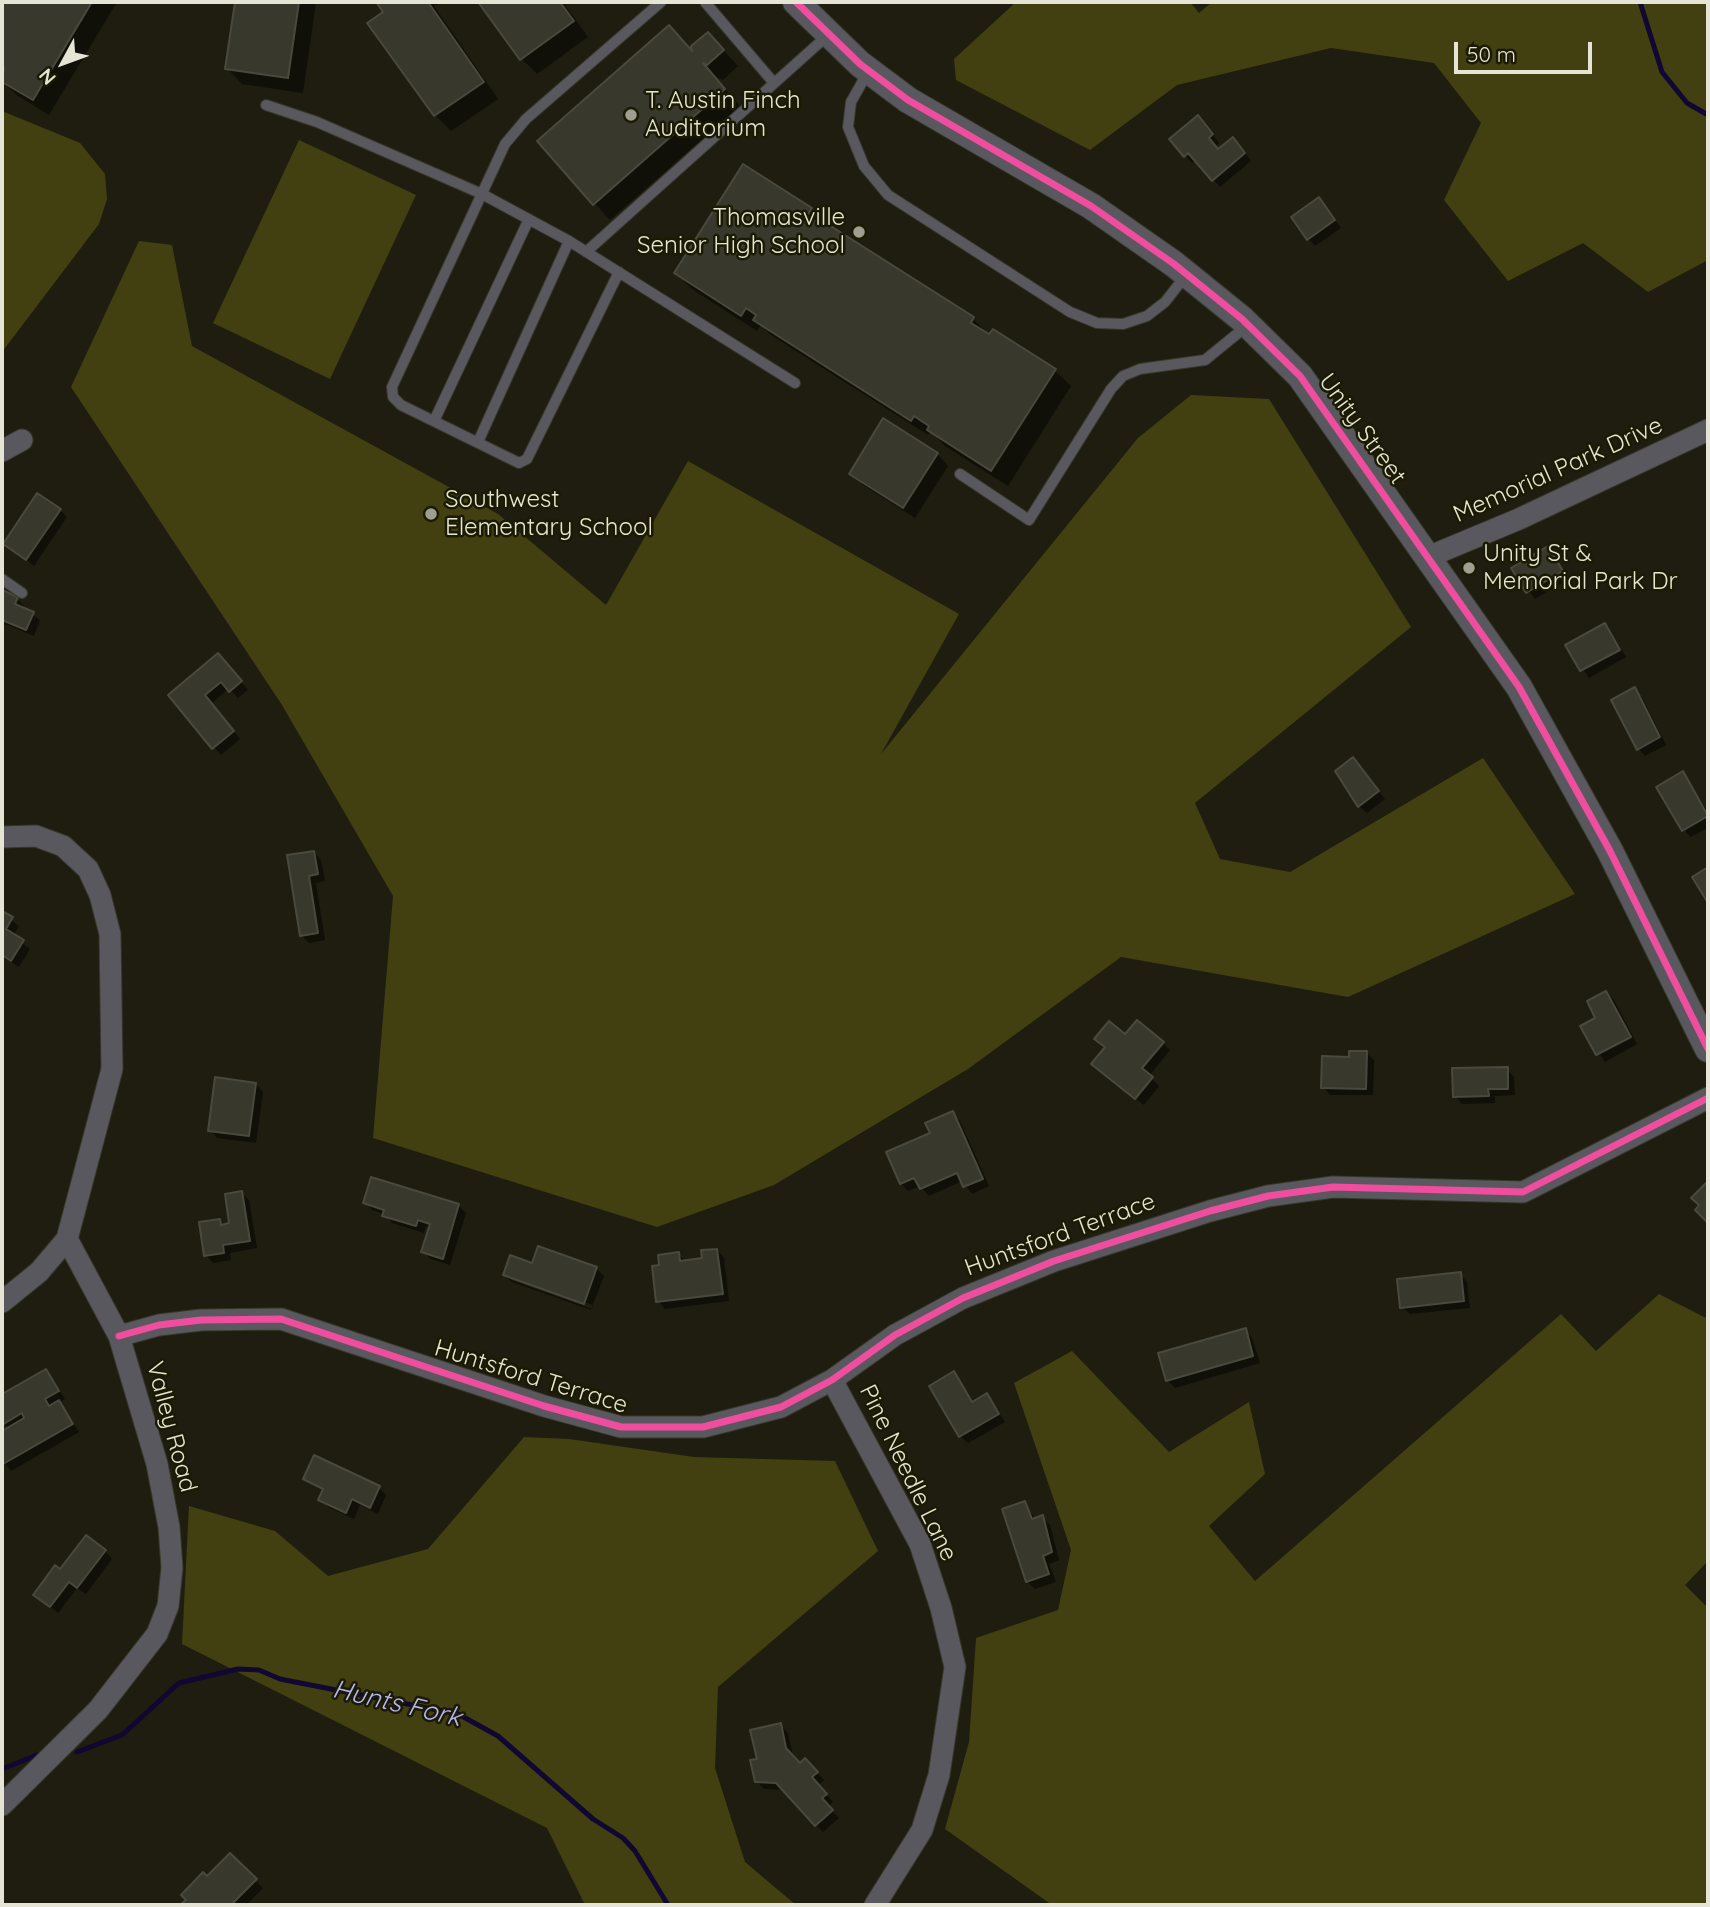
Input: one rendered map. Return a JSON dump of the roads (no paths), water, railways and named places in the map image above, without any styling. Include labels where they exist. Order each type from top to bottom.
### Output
[{"type":"street","name":"Unity Street","points":[[796,2],[828,35],[908,100],[1091,206],[1187,274],[1248,325],[1300,376],[1519,687],[1610,851],[1708,1049]]},
{"type":"street","name":"Memorial Park Drive","points":[[1428,557],[1519,519],[1708,430]]},
{"type":"street","points":[[2,451],[22,440]]},
{"type":"street","points":[[2,837],[36,836],[63,845],[86,866],[100,895],[110,933],[112,1069],[67,1239],[39,1272],[2,1302]]},
{"type":"street","name":"Huntsford Terrace","points":[[119,1336],[180,1322],[281,1319],[544,1406],[621,1427],[703,1427],[781,1407],[832,1380],[895,1335],[963,1298],[1054,1262],[1268,1196],[1334,1186],[1522,1192],[1708,1098]]},
{"type":"street","name":"Valley Road","points":[[2,1805],[51,1760],[116,1689],[157,1634],[168,1606],[172,1568],[170,1527],[157,1464],[119,1336],[67,1239]]},
{"type":"street","name":"Pine Needle Lane","points":[[832,1380],[920,1544],[942,1608],[955,1667],[939,1775],[922,1830],[875,1905]]},
{"type":"lane","points":[[619,272],[527,460],[519,463],[401,405],[393,397],[392,387],[505,144],[526,119],[661,2]]},
{"type":"lane","points":[[705,2],[774,83]]},
{"type":"lane","points":[[586,252],[828,35]]},
{"type":"lane","points":[[869,70],[850,102],[848,127],[864,166],[888,195],[1070,312],[1097,323],[1123,324],[1147,316],[1165,302],[1187,274]]},
{"type":"lane","points":[[267,105],[317,122],[482,194],[569,241],[794,383]]},
{"type":"lane","points":[[434,421],[529,219]]},
{"type":"lane","points":[[478,442],[569,241]]},
{"type":"lane","points":[[960,474],[1029,520],[1111,389],[1123,376],[1140,369],[1205,360],[1248,325]]},
{"type":"lane","points":[[2,579],[22,593]]},
{"type":"waterway","points":[[1640,2],[1662,72],[1687,103],[1708,115]]},
{"type":"waterway","name":"Hunts Fork","points":[[77,1752],[122,1735],[179,1683],[238,1669],[259,1670],[280,1679],[458,1714],[498,1736],[593,1819],[623,1838],[635,1851],[668,1905]]},
{"type":"waterway","name":"Hunts Fork","points":[[2,1769],[37,1755]]},
{"type":"place","name":"T. Austin Finch Auditorium","points":[[631,115]]},
{"type":"place","name":"Thomasville Senior High School","points":[[859,232]]},
{"type":"place","name":"Southwest Elementary School","points":[[431,514]]},
{"type":"place","name":"Unity St & Memorial Park Dr","points":[[1469,568]]}]
